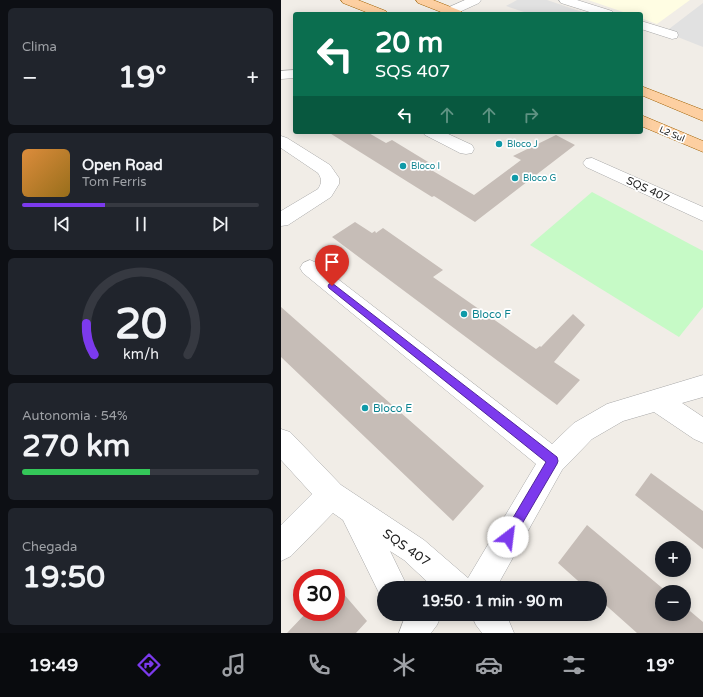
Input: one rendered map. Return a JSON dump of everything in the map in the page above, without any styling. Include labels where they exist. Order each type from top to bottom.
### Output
[{"type":"main road","points":[[347,0],[377,12]]},
{"type":"main road","points":[[422,0],[452,12]]},
{"type":"main road","points":[[643,113],[655,110],[658,106],[647,93]]},
{"type":"main road","points":[[647,93],[703,116]]},
{"type":"main road","points":[[682,138],[679,127],[682,123],[689,119],[703,116]]},
{"type":"main road","name":"L2 Sul","points":[[643,121],[703,147]]},
{"type":"street","points":[[456,12],[475,0]]},
{"type":"street","points":[[565,0],[602,12]]},
{"type":"street","points":[[643,26],[672,35]]},
{"type":"street","points":[[281,75],[293,74]]},
{"type":"street","points":[[435,134],[466,149]]},
{"type":"street","points":[[281,141],[324,169],[330,178],[330,184],[325,193],[281,220]]},
{"type":"street","name":"SQS 407","points":[[592,163],[703,215]]},
{"type":"street","points":[[310,268],[553,461]]},
{"type":"street","points":[[483,581],[553,461],[583,431],[616,412],[703,386]]},
{"type":"street","points":[[657,400],[703,431]]},
{"type":"street","name":"SQS 407","points":[[281,441],[331,495],[353,512],[415,550],[450,581]]},
{"type":"street","points":[[281,546],[331,495]]},
{"type":"street","name":"SQS 407","points":[[353,512],[389,581]]},
{"type":"street","points":[[492,621],[498,633]]},
{"type":"shaded area","points":[[517,0],[547,0],[582,12],[524,12],[506,6]]},
{"type":"shaded area","points":[[588,0],[690,0],[657,24],[643,19],[643,12],[623,12]]},
{"type":"shaded area","points":[[703,3],[703,47],[665,32]]},
{"type":"green space","points":[[592,192],[703,251],[703,307],[679,337],[530,245]]},
{"type":"building","points":[[331,134],[370,134],[386,143],[392,140],[438,168],[433,171],[474,195],[521,160],[513,156],[556,135],[575,145],[475,222],[434,196],[432,197]]},
{"type":"building","name":"Bloco F","points":[[355,222],[372,233],[375,231],[376,233],[383,228],[443,270],[433,277],[536,349],[540,346],[541,347],[573,314],[585,325],[554,362],[580,380],[557,405],[332,237]]},
{"type":"building","name":"Bloco E","points":[[281,307],[484,486],[453,521],[281,357]]},
{"type":"building","points":[[651,473],[703,511],[703,549],[635,495]]},
{"type":"building","points":[[587,525],[659,585],[655,585],[655,621],[691,621],[691,612],[703,622],[703,633],[637,633],[607,606],[607,581],[578,581],[558,563]]},
{"type":"building","points":[[345,595],[367,621],[356,633],[287,633],[298,621],[345,621]]},
{"type":"place","name":"Bloco J","points":[[499,144]]},
{"type":"place","name":"Bloco I","points":[[403,166]]},
{"type":"place","name":"Bloco G","points":[[515,178]]},
{"type":"place","name":"Bloco F","points":[[464,314]]},
{"type":"place","name":"Bloco E","points":[[365,408]]},
{"type":"route","points":[[332,286],[553,461],[508,537]]}]
